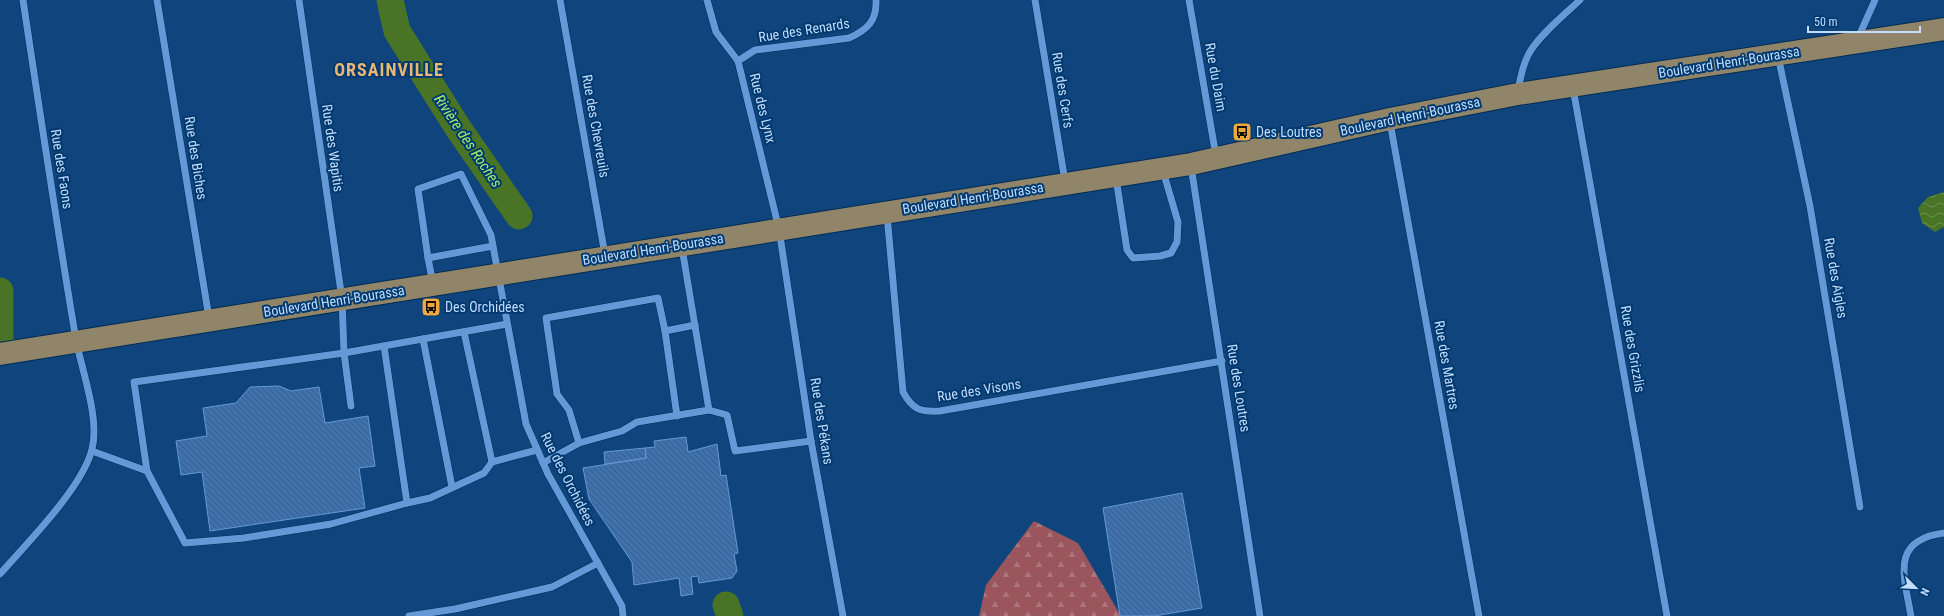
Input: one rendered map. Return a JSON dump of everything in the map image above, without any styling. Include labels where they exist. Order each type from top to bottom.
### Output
[{"type":"main road","name":"Boulevard Henri-Bourassa","points":[[0,354],[1191,164],[1390,119],[1518,94],[1944,29]]},
{"type":"street","name":"Rue des Faons","points":[[23,0],[77,342],[94,424],[92,450]]},
{"type":"street","name":"Rue des Biches","points":[[157,0],[209,321]]},
{"type":"street","name":"Rue des Wapitis","points":[[299,0],[342,299],[344,353],[351,406]]},
{"type":"street","name":"Rue des Chevreuils","points":[[560,0],[605,257]]},
{"type":"street","name":"Rue des Lynx","points":[[707,0],[716,32],[738,61],[779,229]]},
{"type":"street","name":"Rue des Renards","points":[[738,61],[755,50],[849,38],[863,32],[872,22],[877,10],[876,0]]},
{"type":"street","name":"Rue des Cerfs","points":[[1035,0],[1065,184]]},
{"type":"street","name":"Rue du Daim","points":[[1189,0],[1216,158]]},
{"type":"street","points":[[1518,94],[1521,75],[1530,50],[1547,31],[1580,0]]},
{"type":"street","points":[[1857,42],[1875,0]]},
{"type":"street","name":"Rue des Aigles","points":[[1777,54],[1810,206],[1860,507]]},
{"type":"street","name":"Rue des Grizzlis","points":[[1573,86],[1667,616]]},
{"type":"street","name":"Rue des Martres","points":[[1390,119],[1479,616]]},
{"type":"street","name":"Rue des Loutres","points":[[1191,164],[1260,616]]},
{"type":"street","points":[[1116,176],[1127,250],[1133,258],[1160,256],[1171,253],[1177,242],[1178,222],[1162,168]]},
{"type":"street","name":"Rue des Orchidées","points":[[428,258],[418,189],[461,174],[491,235],[526,424],[543,463],[622,606],[623,616]]},
{"type":"street","name":"Rue des Visons","points":[[887,212],[903,392],[909,403],[918,409],[940,411],[1222,361]]},
{"type":"street","name":"Rue des Pékans","points":[[779,229],[811,441],[843,616]]},
{"type":"street","points":[[682,245],[709,410]]},
{"type":"street","points":[[433,285],[428,258],[493,246]]},
{"type":"street","points":[[579,443],[569,410],[557,394],[546,318],[658,298],[665,331],[677,416]]},
{"type":"street","points":[[507,324],[344,353],[134,382],[147,471],[185,543],[244,538],[331,524],[430,498],[484,473],[492,462],[537,450]]},
{"type":"street","points":[[665,331],[695,326]]},
{"type":"street","points":[[464,332],[492,462]]},
{"type":"street","points":[[423,339],[452,487]]},
{"type":"street","points":[[384,346],[407,503]]},
{"type":"street","points":[[543,463],[579,443],[622,432],[637,422],[709,410],[727,415],[735,451],[811,441]]},
{"type":"street","points":[[0,574],[70,492],[92,450],[147,471]]},
{"type":"street","points":[[1910,616],[1904,574],[1904,562],[1908,550],[1916,541],[1929,535],[1944,533]]},
{"type":"street","points":[[409,616],[455,612],[552,587],[598,563]]},
{"type":"green space","points":[[1034,521],[1078,543],[1121,616],[979,616],[986,585]]},
{"type":"water","points":[[1944,192],[1944,227],[1935,232],[1922,223],[1918,208],[1928,197]]},
{"type":"building","points":[[279,386],[291,391],[319,387],[325,423],[368,416],[375,466],[359,468],[365,508],[210,531],[202,472],[181,475],[176,441],[207,436],[203,408],[236,403],[250,387]]},
{"type":"building","points":[[686,437],[688,452],[717,444],[721,476],[726,475],[738,553],[734,554],[737,571],[732,578],[699,583],[698,576],[691,577],[693,594],[681,596],[679,578],[634,585],[632,562],[589,499],[583,468],[646,458],[645,448],[655,447],[654,441]]},
{"type":"building","points":[[645,448],[646,458],[605,464],[604,452]]},
{"type":"building","points":[[1182,493],[1202,608],[1154,616],[1120,616],[1103,508]]},
{"type":"waterway","name":"Rivière des Roches","points":[[390,0],[397,31],[458,128],[519,216]]},
{"type":"waterway","points":[[0,291],[0,346]]},
{"type":"waterway","name":"Rivière des Roches","points":[[726,605],[730,616]]},
{"type":"place","name":"Des Loutres","points":[[1242,132]]},
{"type":"place","name":"Des Orchidées","points":[[431,307]]},
{"type":"district","name":"ORSAINVILLE","points":[[389,69]]}]
